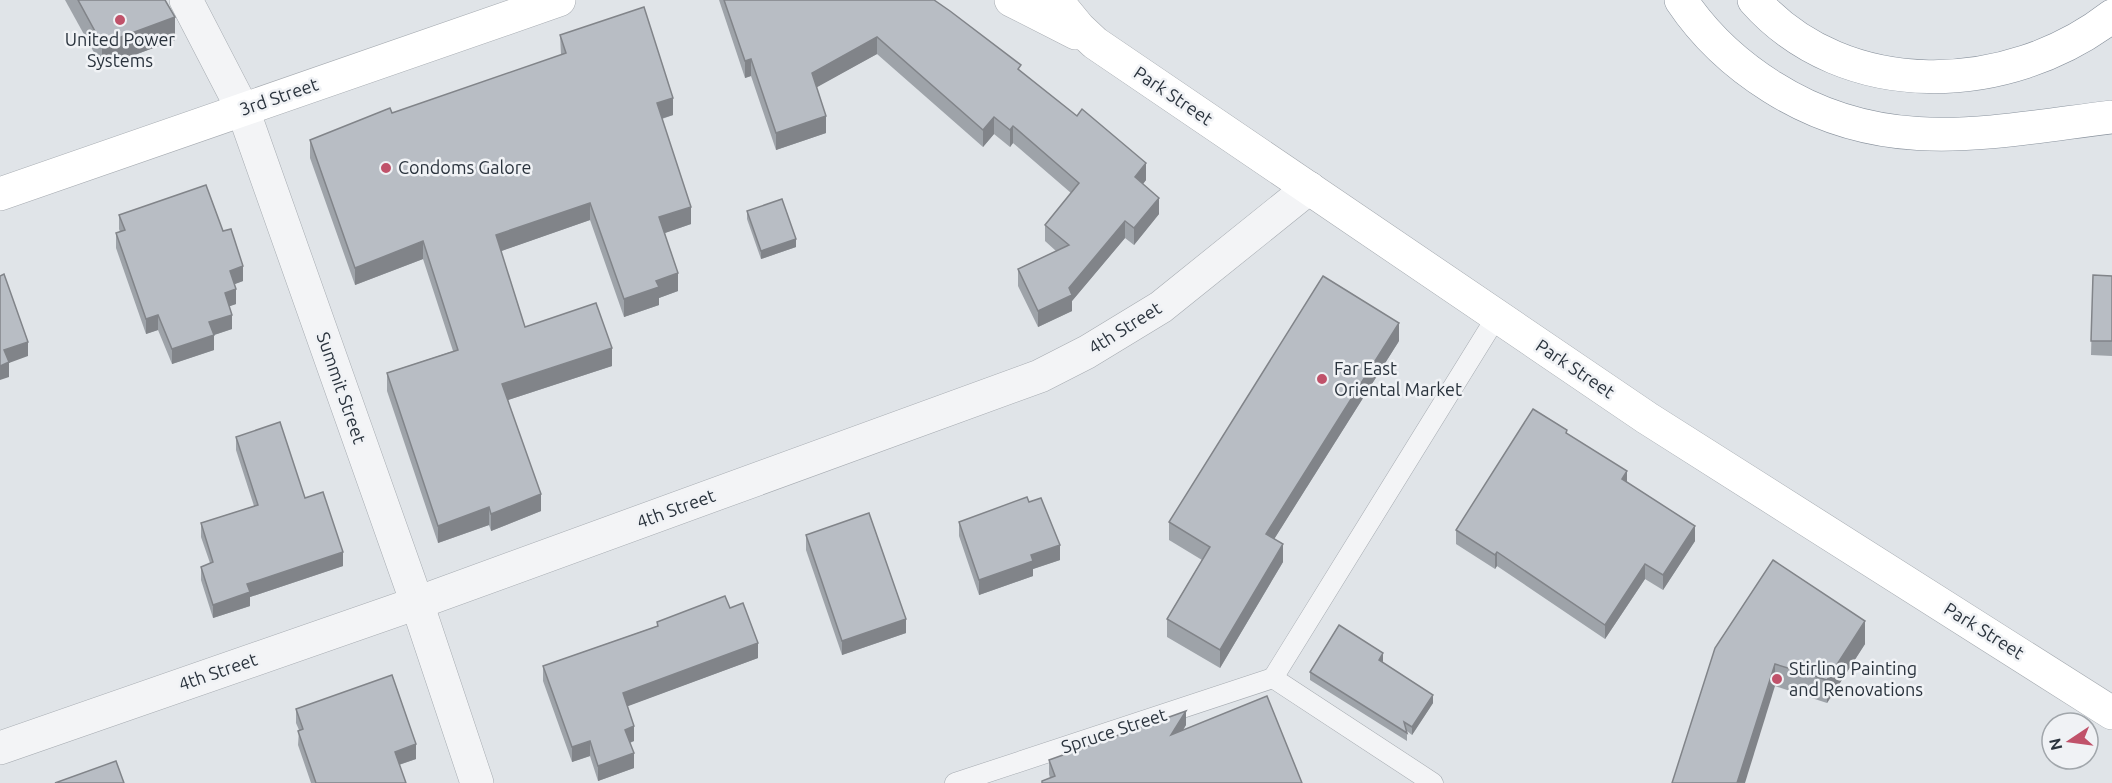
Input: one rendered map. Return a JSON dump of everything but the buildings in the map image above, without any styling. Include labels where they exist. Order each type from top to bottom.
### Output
[{"type":"main road","name":"3rd Street","points":[[0,194],[559,0]]},
{"type":"main road","points":[[1011,0],[1095,43]]},
{"type":"main road","name":"Park Street","points":[[1056,0],[1078,28],[1095,43],[1647,418],[2112,712]]},
{"type":"main road","points":[[1682,0],[1718,45],[1752,75],[1791,99],[1833,119],[1876,130],[1918,135],[1958,135],[2112,117]]},
{"type":"main road","points":[[1754,0],[1786,29],[1818,49],[1853,65],[1887,74],[1921,78],[1955,78],[1990,72],[2028,61],[2066,44],[2112,16]]},
{"type":"street","name":"Summit Street","points":[[186,0],[243,110],[417,603],[477,783]]},
{"type":"street","name":"4th Street","points":[[0,748],[417,603],[1040,376],[1088,352],[1161,307],[1309,188]]},
{"type":"lane","points":[[1432,783],[1273,678],[1497,316]]},
{"type":"lane","name":"Spruce Street","points":[[955,783],[1273,678]]},
{"type":"place","name":"United Power Systems","points":[[120,20]]},
{"type":"place","name":"Condoms Galore","points":[[386,168]]},
{"type":"place","name":"Far East Oriental Market","points":[[1322,379]]},
{"type":"place","name":"Stirling Painting and Renovations","points":[[1777,679]]}]
